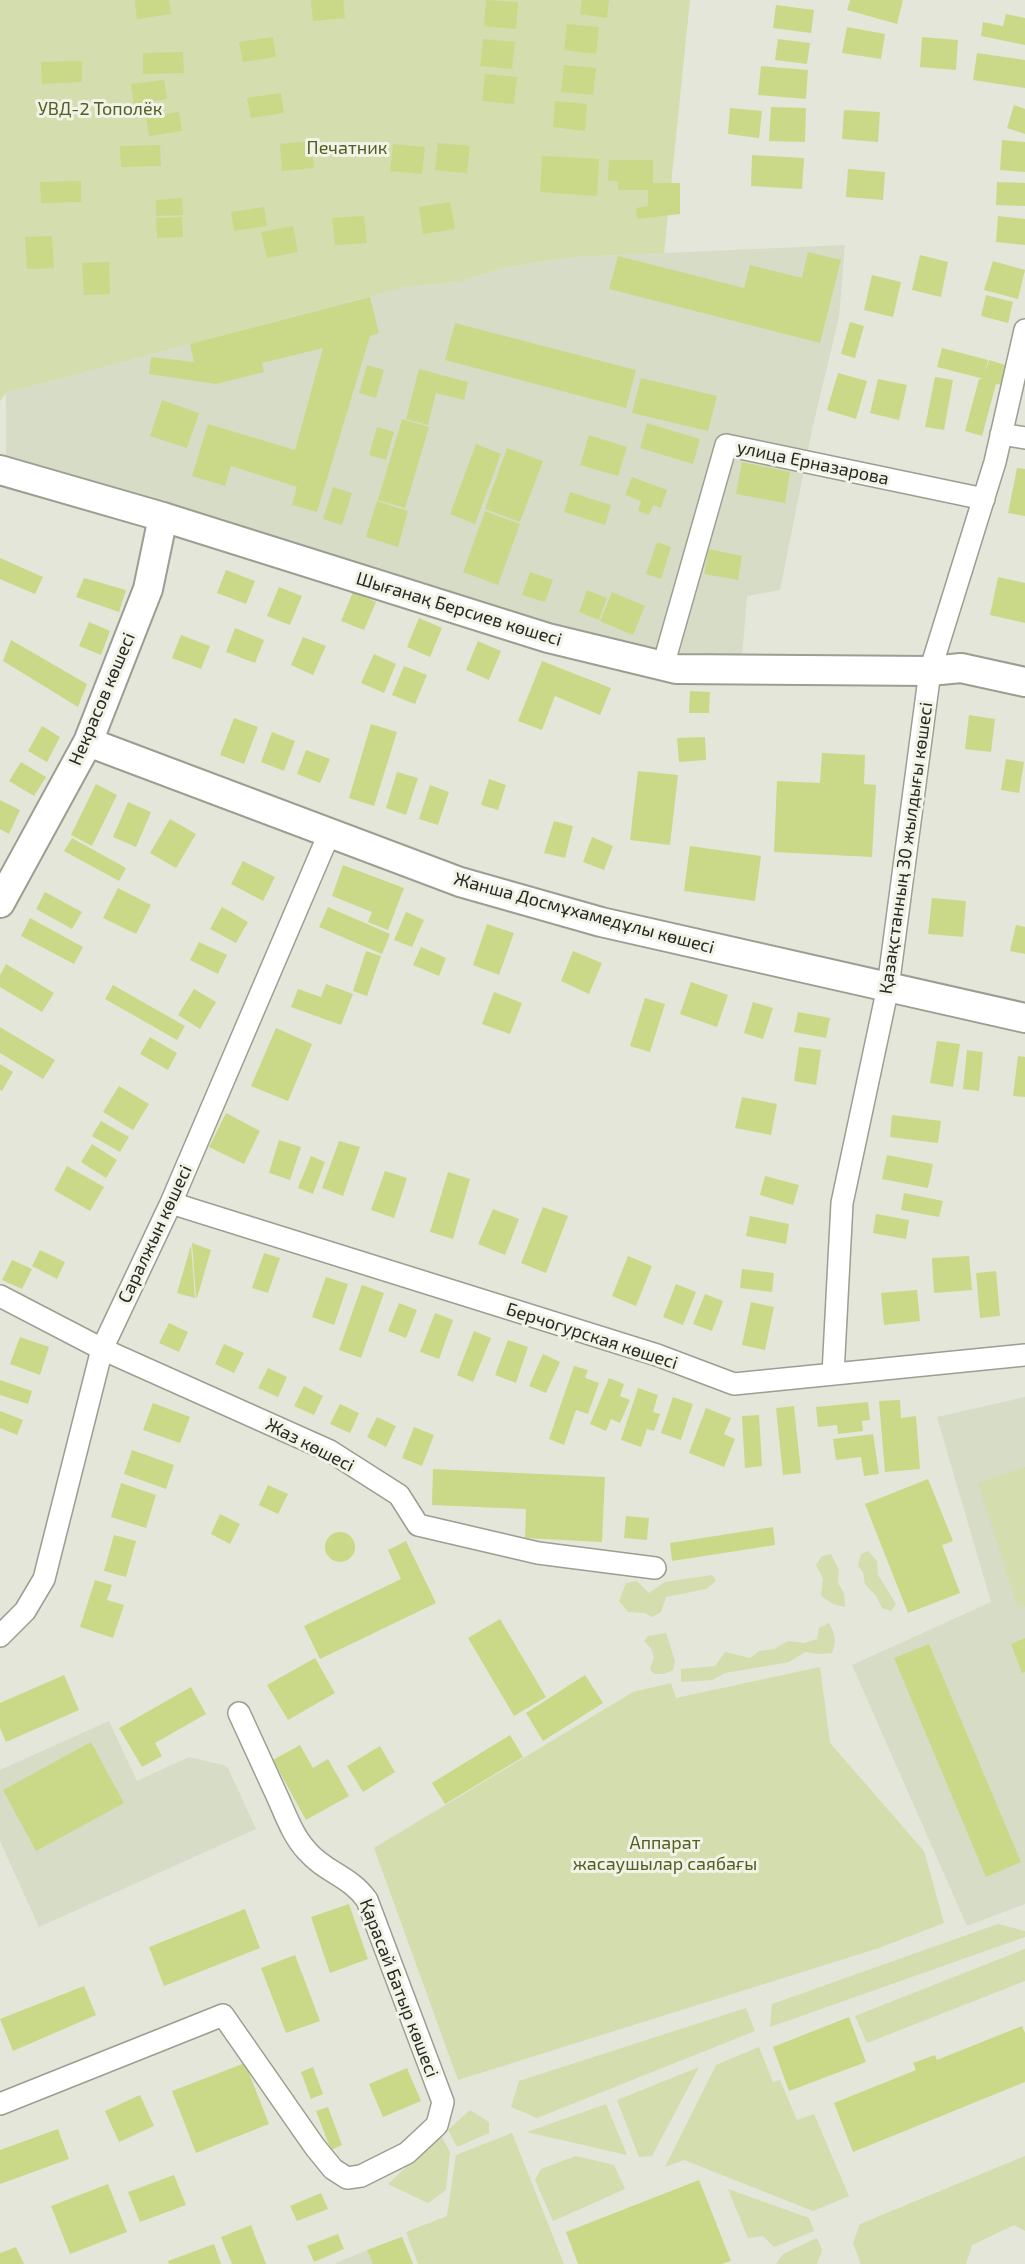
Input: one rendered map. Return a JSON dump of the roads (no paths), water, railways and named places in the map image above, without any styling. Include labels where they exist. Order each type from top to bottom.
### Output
[{"type":"street","name":"Қазақстанның 30 жылдығы көшесі","points":[[833,1374],[842,1203],[888,987],[930,671],[984,499],[1025,330]]},
{"type":"street","points":[[1001,434],[1025,438]]},
{"type":"street","name":"улица Ерназарова","points":[[663,666],[726,445],[984,499]]},
{"type":"street","name":"Шығанақ Берсиев көшесі","points":[[0,470],[163,517],[548,638],[676,669],[930,671],[961,668],[1025,682]]},
{"type":"street","name":"Некрасов көшесі","points":[[0,903],[88,742],[148,589],[163,517]]},
{"type":"street","name":"Жанша Досмұхамедұлы көшесі","points":[[88,742],[460,882],[601,922],[1025,1018]]},
{"type":"street","name":"Саралжын көшесі","points":[[0,1636],[25,1611],[44,1579],[102,1349],[171,1203],[329,834]]},
{"type":"street","name":"Берчогурская көшесі","points":[[171,1203],[657,1355],[734,1384],[1025,1355]]},
{"type":"street","name":"Жаз көшесі","points":[[0,1296],[102,1349],[330,1451],[399,1495],[418,1525],[538,1553],[656,1568]]},
{"type":"street","name":"Қарасай Батыр көшесі","points":[[0,2104],[223,2015],[315,2147],[333,2169],[347,2178],[361,2176],[407,2153],[436,2125],[443,2102],[367,1900],[358,1887],[343,1875],[319,1864],[305,1850],[292,1829],[239,1713]]},
{"type":"park label","name":"УВД-2 Тополёк","points":[[100,109]]},
{"type":"park label","name":"Печатник","points":[[347,148]]},
{"type":"park label","name":"Аппарат жасаушылар саябағы","points":[[665,1853]]}]
